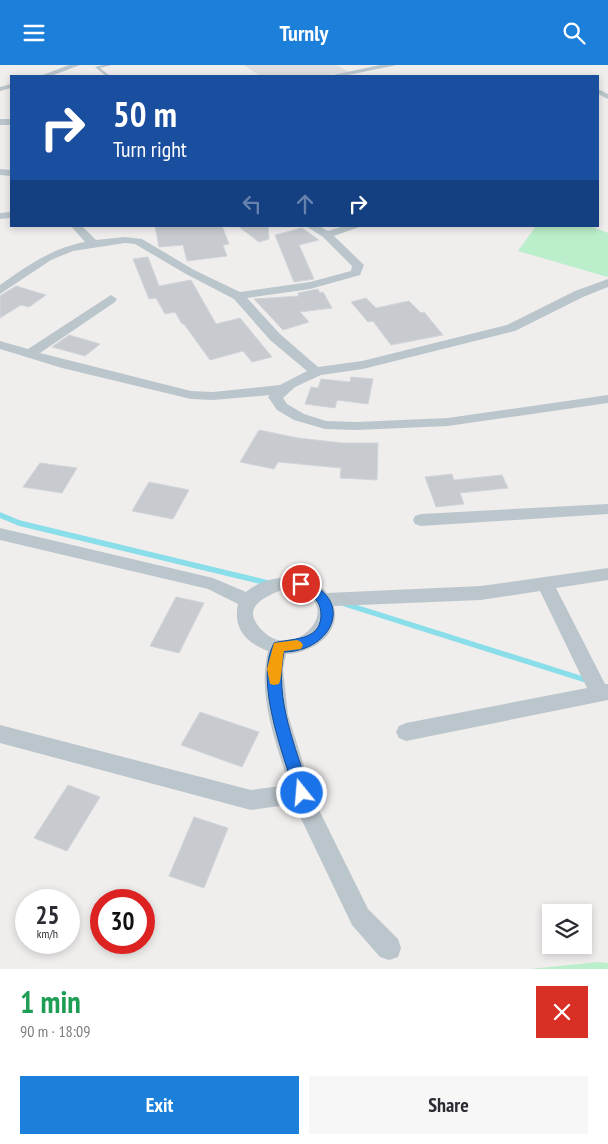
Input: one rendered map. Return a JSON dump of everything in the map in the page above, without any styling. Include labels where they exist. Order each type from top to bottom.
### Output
[{"type":"street","points":[[47,75],[76,65]]},
{"type":"street","points":[[339,75],[393,65]]},
{"type":"street","points":[[367,71],[382,75]]},
{"type":"street","points":[[77,227],[93,244]]},
{"type":"street","points":[[238,296],[310,285],[356,273],[358,265],[327,235],[314,227]]},
{"type":"street","points":[[327,235],[354,227]]},
{"type":"street","points":[[0,290],[47,258],[70,249],[125,240],[138,241],[190,272],[238,296],[275,337],[316,372]]},
{"type":"street","points":[[608,283],[579,294],[511,328],[363,365],[331,368],[316,372],[290,384],[275,397],[282,407],[300,417],[325,425],[356,426],[448,422],[608,399]]},
{"type":"street","points":[[30,354],[111,299]]},
{"type":"street","points":[[0,345],[67,365],[191,395],[214,396],[284,389]]},
{"type":"street","points":[[422,520],[608,509]]},
{"type":"street","points":[[0,534],[213,584],[248,601]]},
{"type":"street","points":[[323,600],[481,593],[608,574]]},
{"type":"street","points":[[285,583],[301,584],[314,591],[323,600],[327,609],[327,619],[320,633],[305,643],[292,647],[278,647],[263,642],[252,635],[245,624],[244,612],[248,601],[257,591],[270,585],[285,583]]},
{"type":"street","points":[[406,733],[604,693],[545,583]]},
{"type":"street","points":[[278,647],[273,669],[278,715],[306,806],[360,917],[389,948]]},
{"type":"street","points":[[0,734],[251,799],[302,793]]},
{"type":"lane","points":[[107,75],[97,67],[110,65]]},
{"type":"shaded area","points":[[244,65],[337,65],[349,72],[328,75],[259,75]]},
{"type":"green space","points":[[535,227],[593,227],[608,233],[608,277],[518,251]]},
{"type":"green space","points":[[598,962],[608,963],[608,969],[530,969]]},
{"type":"building","points":[[155,227],[222,227],[229,244],[223,245],[227,256],[187,261],[183,245],[159,247]]},
{"type":"building","points":[[239,227],[268,227],[269,239],[259,242]]},
{"type":"building","points":[[302,228],[319,240],[299,245],[314,279],[294,282],[275,235]]},
{"type":"building","points":[[148,257],[159,286],[191,280],[216,324],[240,318],[272,357],[252,362],[243,351],[210,360],[175,312],[165,314],[156,298],[149,299],[133,259]]},
{"type":"building","points":[[16,286],[46,295],[29,307],[21,305],[0,318],[0,296]]},
{"type":"building","points":[[318,289],[320,293],[323,292],[332,308],[300,312],[309,322],[283,330],[254,299],[299,296],[298,293]]},
{"type":"building","points":[[366,298],[376,308],[409,301],[421,313],[424,312],[443,335],[391,345],[373,321],[368,322],[351,302]]},
{"type":"building","points":[[69,335],[100,344],[85,356],[52,347]]},
{"type":"building","points":[[351,377],[373,379],[368,404],[337,400],[335,408],[305,404],[311,387],[318,388],[321,379],[350,382]]},
{"type":"building","points":[[259,430],[298,438],[343,443],[378,443],[377,480],[340,478],[341,468],[278,462],[274,469],[240,462]]},
{"type":"building","points":[[40,463],[77,468],[62,493],[23,487]]},
{"type":"building","points":[[452,474],[454,480],[502,475],[508,488],[460,493],[464,504],[436,507],[425,477]]},
{"type":"building","points":[[149,482],[189,490],[173,519],[132,511]]},
{"type":"building","points":[[176,597],[204,603],[179,653],[150,646]]},
{"type":"building","points":[[200,712],[259,732],[242,767],[181,745]]},
{"type":"building","points":[[68,785],[100,797],[67,851],[34,838]]},
{"type":"building","points":[[194,817],[228,828],[204,888],[169,876]]},
{"type":"waterway","points":[[0,515],[19,523],[268,583]]},
{"type":"waterway","points":[[342,603],[589,681]]},
{"type":"slow traffic","points":[[274,680],[273,669],[278,647],[297,645]]},
{"type":"route","points":[[301,584],[314,591],[323,600],[327,609],[324,629],[316,637],[305,643],[292,647],[278,647],[273,669],[278,715],[302,793]]}]
